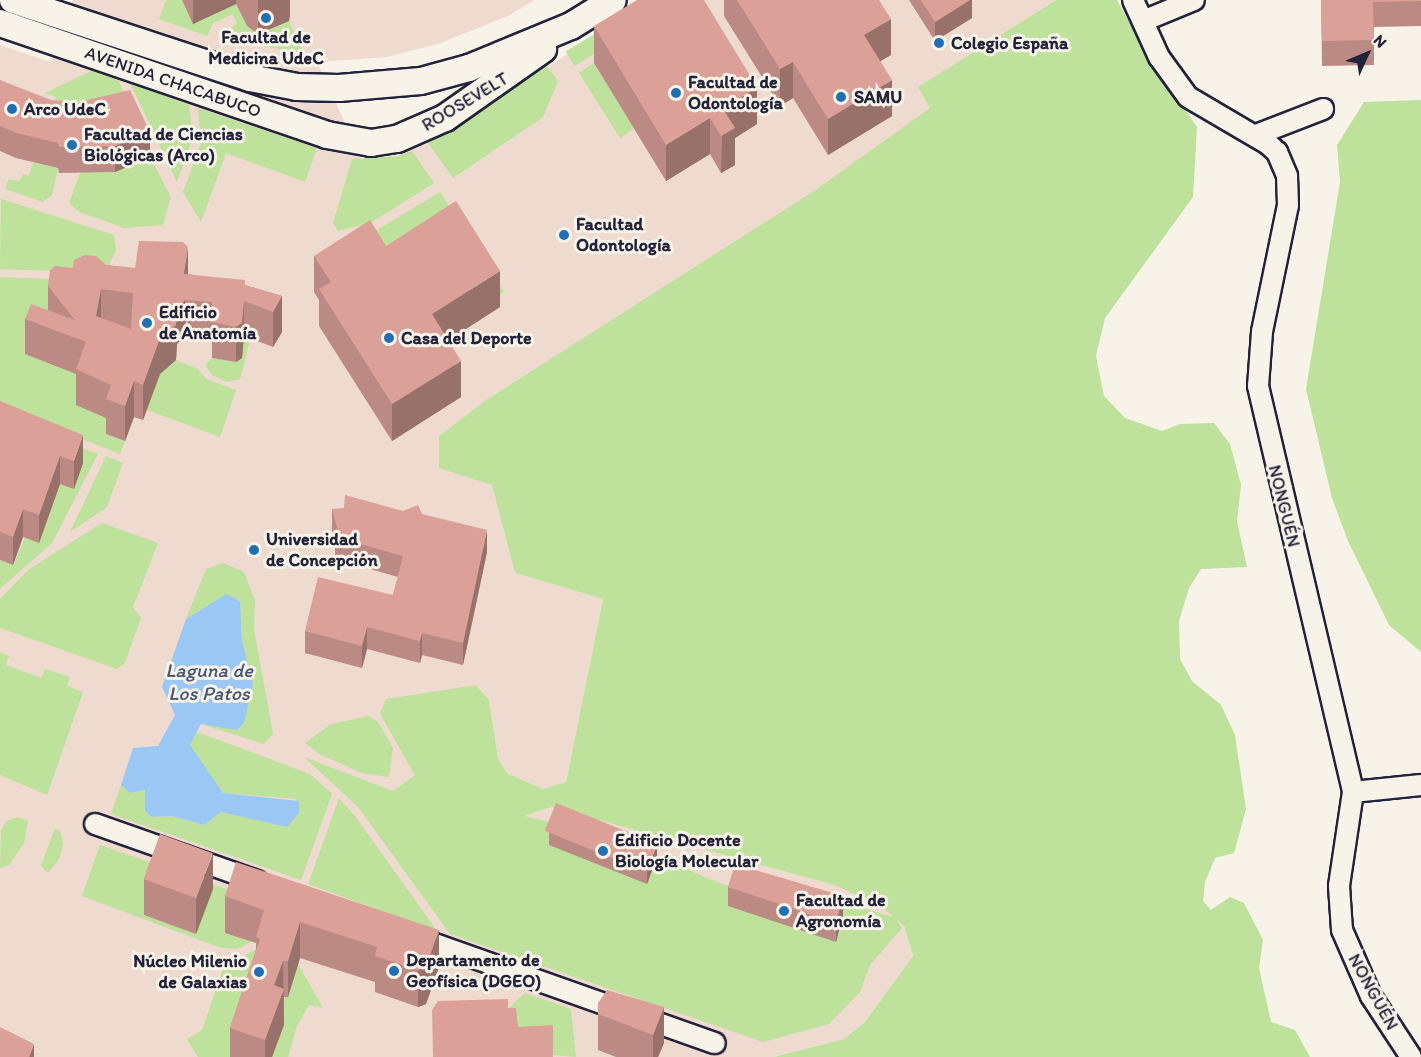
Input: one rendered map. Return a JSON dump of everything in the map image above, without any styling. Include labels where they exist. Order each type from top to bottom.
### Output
[{"type":"main road","name":"AVENIDA CHACABUCO","points":[[13,0],[54,6],[250,78],[297,87],[339,88]]},
{"type":"main road","name":"ROOSEVELT","points":[[339,88],[437,77],[497,59],[571,26],[614,0]]},
{"type":"main road","name":"AVENIDA CHACABUCO","points":[[0,23],[346,140]]},
{"type":"main road","name":"ROOSEVELT","points":[[346,140],[386,141],[445,118],[507,78],[571,26]]},
{"type":"street","name":"NONGUÉN","points":[[1133,0],[1160,57],[1188,97],[1219,119],[1256,135],[1277,152],[1289,191],[1262,332],[1258,386],[1353,792],[1339,886],[1342,930],[1371,996],[1411,1057]]},
{"type":"street","points":[[1143,21],[1194,0]]},
{"type":"street","points":[[42,37],[54,6]]},
{"type":"street","points":[[1256,135],[1323,109]]},
{"type":"street","points":[[1353,792],[1421,785]]},
{"type":"street","points":[[95,824],[278,888]]},
{"type":"street","points":[[400,932],[714,1043]]},
{"type":"shaded area","name":"Universidad de Concepción","points":[[73,0],[535,0],[508,16],[438,44],[387,57],[317,62],[362,160],[398,156],[428,143],[652,0],[1056,0],[918,87],[931,108],[814,192],[486,400],[439,436],[440,468],[492,484],[515,573],[603,599],[566,782],[543,789],[507,773],[498,758],[489,700],[380,714],[396,741],[512,821],[551,807],[834,885],[881,906],[904,926],[913,956],[865,1022],[844,1039],[774,1057],[0,1057],[0,45],[51,62]]},
{"type":"green space","points":[[166,0],[182,0],[195,23],[236,4],[247,26],[289,21],[304,53],[219,39],[221,33],[237,24],[233,14],[213,23],[207,36],[159,19]]},
{"type":"green space","points":[[1056,0],[1117,0],[1144,50],[1197,127],[1193,197],[1105,318],[1096,356],[1104,396],[1125,418],[1162,431],[1180,424],[1214,423],[1230,444],[1241,485],[1237,521],[1247,567],[1201,569],[1189,588],[1179,621],[1180,659],[1192,681],[1221,705],[1235,735],[1246,809],[1234,853],[1215,858],[1205,882],[1203,901],[1211,910],[1230,897],[1244,903],[1263,940],[1259,968],[1271,1022],[1295,1030],[1310,1057],[774,1057],[844,1039],[865,1022],[913,956],[904,926],[896,919],[902,928],[870,965],[860,992],[829,1024],[763,1042],[450,934],[358,807],[304,757],[393,791],[415,775],[380,714],[386,699],[476,685],[489,700],[498,758],[507,773],[543,789],[566,782],[603,599],[515,573],[492,485],[439,468],[439,436],[486,400],[814,191],[930,108],[918,87]],"holes":[[[551,807],[834,885],[881,906],[893,917],[849,904],[721,884],[619,839],[525,816]]]},
{"type":"green space","points":[[623,17],[632,32],[574,66],[566,52]]},
{"type":"green space","points":[[634,35],[594,63],[634,128],[620,138],[579,73]]},
{"type":"green space","points":[[547,66],[558,81],[543,117],[453,178],[428,143]]},
{"type":"green space","points":[[91,71],[118,80],[146,137],[51,125],[56,97],[45,93]]},
{"type":"green space","points":[[130,83],[189,105],[193,137],[177,182]]},
{"type":"green space","points":[[1421,100],[1421,652],[1389,625],[1348,541],[1332,498],[1306,389],[1340,182],[1337,145],[1364,102]]},
{"type":"green space","points":[[198,108],[317,148],[305,182],[226,153],[201,222],[183,192],[201,143]]},
{"type":"green space","points":[[412,151],[434,183],[372,222],[338,231],[333,223],[352,159],[398,156]]},
{"type":"green space","points":[[150,157],[171,197],[163,225],[124,228],[79,212],[69,203],[84,162],[102,163],[104,173]]},
{"type":"green space","points":[[33,162],[58,168],[52,195],[43,202],[5,189],[9,179],[20,181],[23,174],[29,176]]},
{"type":"green space","points":[[440,192],[504,292],[495,298],[394,277],[367,236]]},
{"type":"green space","points":[[1,199],[114,235],[116,250],[105,273],[0,269]]},
{"type":"green space","points":[[0,277],[70,280],[101,325],[133,329],[162,372],[176,360],[198,369],[206,379],[236,390],[220,437],[147,410],[111,387],[106,434],[125,441],[120,454],[0,407]]},
{"type":"green space","points":[[257,313],[240,379],[227,382],[212,375],[205,365],[212,358],[236,362],[245,315]]},
{"type":"green space","points":[[0,417],[98,454],[52,543],[0,589],[0,560],[13,565],[25,538]]},
{"type":"green space","points":[[106,456],[123,463],[107,507],[70,532]]},
{"type":"green space","points":[[102,523],[158,543],[133,607],[141,618],[125,663],[117,669],[0,628],[0,599],[29,569]]},
{"type":"green space","points":[[223,563],[244,572],[255,601],[254,629],[273,734],[264,744],[201,724],[214,725],[249,695],[253,684],[242,640],[240,601],[226,594],[186,619],[206,569]]},
{"type":"green space","points":[[0,652],[9,656],[6,665],[41,678],[45,669],[70,677],[67,686],[83,692],[47,795],[0,775]]},
{"type":"green space","points":[[369,716],[378,722],[393,748],[389,777],[362,773],[319,754],[305,743],[331,724]]},
{"type":"green space","points":[[200,733],[310,774],[332,794],[301,880],[111,814],[121,785],[130,793],[145,790],[145,811],[152,817],[172,816],[204,825],[221,812],[287,827],[296,799],[223,793],[189,745],[192,734]]},
{"type":"green space","points":[[339,798],[355,816],[437,931],[308,884]]},
{"type":"green space","points":[[18,817],[28,821],[24,843],[9,865],[0,868],[1,831],[6,821]]},
{"type":"green space","points":[[55,828],[61,832],[63,845],[59,859],[48,873],[41,866]]},
{"type":"green space","points":[[100,845],[238,893],[251,942],[237,949],[221,948],[82,896]]},
{"type":"green space","points":[[262,945],[232,1057],[198,1057],[187,1039],[202,1030],[223,969]]},
{"type":"green space","points":[[298,964],[323,1008],[309,1005],[297,1026],[288,1057],[272,1057],[284,1026],[283,997],[288,997]]},
{"type":"green space","points":[[525,993],[571,1009],[576,1057],[518,1052],[501,1015]]},
{"type":"water","name":"Laguna de Los Patos","points":[[226,594],[240,601],[242,640],[253,684],[244,723],[237,730],[201,724],[190,745],[223,793],[299,801],[299,813],[287,827],[221,812],[204,825],[172,816],[152,817],[145,811],[145,790],[130,793],[121,785],[133,748],[158,746],[175,715],[162,687],[186,619]]},
{"type":"building","name":"Facultad de Odontología","points":[[637,0],[704,0],[757,87],[723,109],[735,128],[721,136],[710,118],[666,145],[594,26]]},
{"type":"building","points":[[737,0],[879,0],[891,19],[864,35],[892,80],[828,119],[793,62],[780,69]]},
{"type":"building","points":[[921,0],[970,0],[935,22]]},
{"type":"building","points":[[1321,0],[1421,1],[1373,2],[1374,40],[1322,41]]},
{"type":"building","points":[[0,80],[51,100],[79,102],[130,90],[150,132],[115,146],[59,147],[58,143],[16,133],[0,126]]},
{"type":"building","name":"Casa del Deporte","points":[[456,201],[500,271],[432,314],[461,361],[392,404],[319,289],[331,282],[314,256],[370,220],[386,246]]},
{"type":"building","points":[[139,241],[183,242],[188,247],[184,274],[245,280],[245,285],[282,296],[273,312],[244,301],[242,323],[236,327],[212,322],[212,302],[185,300],[177,309],[176,325],[160,338],[143,385],[134,381],[125,406],[106,399],[111,385],[76,369],[86,342],[25,319],[31,304],[75,320],[48,286],[50,270],[55,266],[73,268],[74,260],[85,255],[96,256],[106,265],[135,268]],"holes":[[[101,289],[133,293],[131,329],[96,316]]]},
{"type":"building","points":[[0,401],[83,435],[74,461],[60,456],[39,515],[23,509],[13,537],[0,532]]},
{"type":"building","points":[[345,495],[403,511],[418,505],[422,514],[487,530],[463,643],[422,633],[420,641],[367,627],[362,646],[305,631],[318,577],[393,595],[403,556],[335,537],[338,531],[332,509],[344,508]]},
{"type":"building","points":[[556,803],[657,844],[646,872],[545,831]]},
{"type":"building","points":[[160,834],[213,853],[196,898],[144,879]]},
{"type":"building","points":[[236,862],[439,930],[426,967],[418,970],[375,956],[377,947],[300,922],[288,961],[283,961],[274,985],[284,989],[265,1040],[230,1028],[260,939],[256,937],[264,910],[225,896]]},
{"type":"building","points":[[735,864],[843,896],[836,923],[728,887]]},
{"type":"building","points":[[607,990],[664,1007],[653,1035],[598,1014],[598,1003]]},
{"type":"building","points":[[508,999],[508,1008],[516,1008],[518,1027],[553,1025],[553,1057],[433,1057],[432,1010],[438,1001]]},
{"type":"building","points":[[0,1027],[34,1044],[29,1057],[0,1057]]},
{"type":"place","name":"Facultad de Medicina UdeC","points":[[266,18]]},
{"type":"place","name":"Colegio España","points":[[939,43]]},
{"type":"place","name":"Facultad de Odontología","points":[[676,93]]},
{"type":"place","name":"SAMU","points":[[841,97]]},
{"type":"place","name":"Arco UdeC","points":[[12,109]]},
{"type":"place","name":"Facultad de Ciencias Biológicas (Arco)","points":[[72,145]]},
{"type":"place","name":"Facultad Odontología","points":[[564,235]]},
{"type":"place","name":"Edificio de Anatomía","points":[[147,323]]},
{"type":"place","name":"Casa del Deporte","points":[[389,338]]},
{"type":"place","name":"Universidad de Concepción","points":[[254,550]]},
{"type":"place","name":"Edificio Docente Biología Molecular","points":[[603,851]]},
{"type":"place","name":"Facultad de Agronomía","points":[[784,911]]},
{"type":"place","name":"Departamento de Geofísica (DGEO)","points":[[394,971]]},
{"type":"place","name":"Núcleo Milenio de Galaxias","points":[[259,972]]}]
